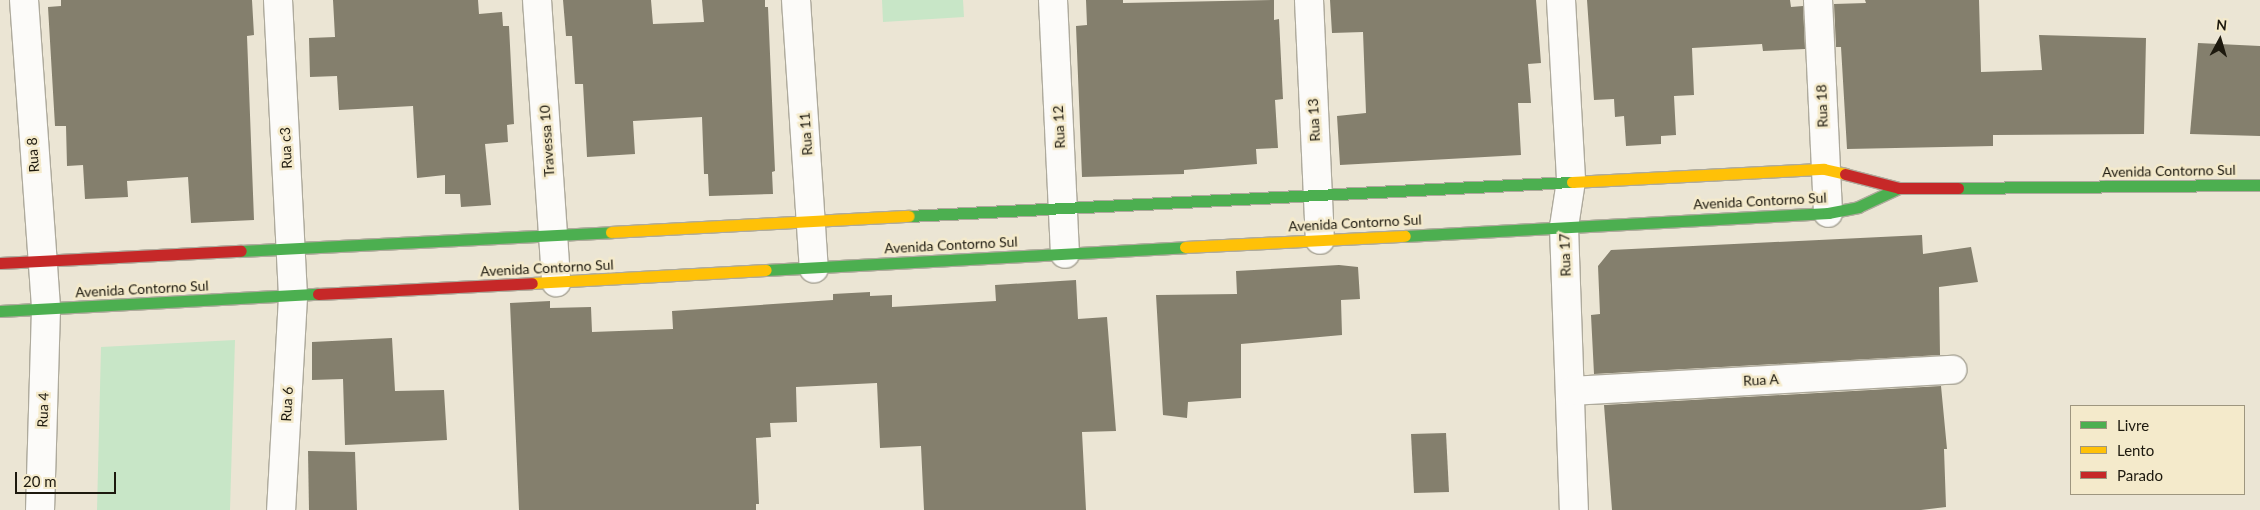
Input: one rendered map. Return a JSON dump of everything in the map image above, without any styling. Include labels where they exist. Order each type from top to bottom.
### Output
[{"type":"street","name":"Rua 8","points":[[24,0],[40,262],[46,309]]},
{"type":"street","name":"Rua c3","points":[[278,0],[293,297]]},
{"type":"street","name":"Travessa 10","points":[[537,0],[556,282]]},
{"type":"street","name":"Rua 11","points":[[796,0],[814,268]]},
{"type":"street","name":"Rua 12","points":[[1053,0],[1065,254]]},
{"type":"street","name":"Rua 13","points":[[1309,0],[1320,240]]},
{"type":"street","name":"Rua 17","points":[[1561,0],[1571,181],[1564,227],[1574,510]]},
{"type":"street","name":"Rua 18","points":[[1818,0],[1824,169],[1828,213]]},
{"type":"street","name":"Avenida Contorno Sul","points":[[0,264],[1824,169],[1899,188],[2260,185]]},
{"type":"street","name":"Avenida Contorno Sul","points":[[0,311],[293,297],[1828,213],[1858,207],[1899,188]]},
{"type":"street","name":"Rua 6","points":[[281,510],[293,297]]},
{"type":"street","name":"Rua 4","points":[[40,510],[46,309]]},
{"type":"street","name":"Rua A","points":[[1571,390],[1952,370]]},
{"type":"green space","points":[[882,0],[963,0],[964,17],[883,22]]},
{"type":"green space","points":[[235,340],[230,510],[97,510],[101,347]]},
{"type":"building","points":[[61,0],[252,0],[254,35],[247,36],[254,220],[191,223],[188,177],[127,181],[128,197],[85,199],[83,165],[67,166],[66,126],[55,126],[48,7],[61,6]]},
{"type":"building","points":[[333,0],[478,0],[479,14],[502,12],[503,26],[509,26],[514,124],[507,125],[508,142],[485,144],[491,205],[461,207],[460,194],[445,194],[445,175],[417,178],[413,106],[339,110],[337,76],[310,77],[309,38],[335,37]]},
{"type":"building","points":[[563,0],[651,0],[653,24],[704,22],[702,0],[765,0],[765,7],[768,7],[775,171],[772,172],[773,194],[709,196],[708,174],[704,174],[702,117],[633,121],[635,154],[587,157],[583,84],[575,84],[572,36],[566,36]]},
{"type":"building","points":[[1086,0],[1123,0],[1123,3],[1274,0],[1274,20],[1279,19],[1283,99],[1275,100],[1278,148],[1256,149],[1257,164],[1184,170],[1184,174],[1082,177],[1076,26],[1087,25]]},
{"type":"building","points":[[1330,0],[1536,0],[1541,63],[1528,64],[1531,103],[1518,103],[1521,155],[1340,165],[1337,116],[1366,113],[1363,32],[1332,33]]},
{"type":"building","points":[[1587,0],[1790,0],[1791,7],[1803,6],[1805,49],[1763,51],[1762,44],[1692,48],[1694,95],[1674,96],[1676,135],[1661,136],[1661,144],[1626,146],[1624,116],[1615,117],[1614,99],[1594,100]]},
{"type":"building","points":[[1865,0],[1979,0],[1981,72],[2042,70],[2039,35],[2146,38],[2144,134],[1993,135],[1993,146],[1847,149],[1841,47],[1836,47],[1834,4],[1866,3]]},
{"type":"building","points":[[2198,43],[2260,46],[2260,136],[2190,134]]},
{"type":"building","points":[[1922,235],[1923,254],[1971,247],[1978,282],[1939,287],[1940,355],[1594,374],[1591,315],[1600,314],[1598,266],[1611,250]]},
{"type":"building","points":[[1339,265],[1358,267],[1360,299],[1341,300],[1342,335],[1241,344],[1241,398],[1188,402],[1187,418],[1163,415],[1156,295],[1237,294],[1236,271]]},
{"type":"building","points":[[1076,280],[1078,319],[1107,317],[1116,431],[1082,432],[1086,510],[924,510],[921,446],[880,448],[877,383],[796,387],[797,422],[770,423],[771,437],[756,438],[759,504],[756,504],[756,510],[519,510],[510,303],[550,301],[550,308],[591,307],[592,332],[673,329],[672,311],[833,300],[833,294],[870,292],[870,296],[892,295],[892,307],[996,301],[995,285]]},
{"type":"building","points":[[392,338],[395,391],[444,390],[447,440],[345,445],[343,379],[312,380],[312,342]]},
{"type":"building","points":[[1941,386],[1947,449],[1944,449],[1946,507],[1921,510],[1612,510],[1604,405]]},
{"type":"building","points":[[1446,433],[1449,492],[1414,493],[1411,434]]},
{"type":"building","points":[[308,451],[355,452],[357,510],[309,510]]},
{"type":"traffic: fast","points":[[909,216],[1572,182]]},
{"type":"traffic: fast","points":[[1958,188],[2260,185]]},
{"type":"traffic: fast","points":[[1405,236],[1828,213],[1858,207],[1899,188]]},
{"type":"traffic: fast","points":[[241,251],[611,232]]},
{"type":"traffic: fast","points":[[766,270],[1185,247]]},
{"type":"traffic: fast","points":[[0,311],[318,294]]},
{"type":"traffic: slow","points":[[1572,182],[1824,169],[1845,174]]},
{"type":"traffic: slow","points":[[611,232],[909,216]]},
{"type":"traffic: slow","points":[[1185,247],[1405,236]]},
{"type":"traffic: slow","points":[[532,283],[766,270]]},
{"type":"traffic: jam","points":[[1845,174],[1899,188],[1958,188]]},
{"type":"traffic: jam","points":[[0,263],[241,251]]},
{"type":"traffic: jam","points":[[318,294],[532,283]]}]
